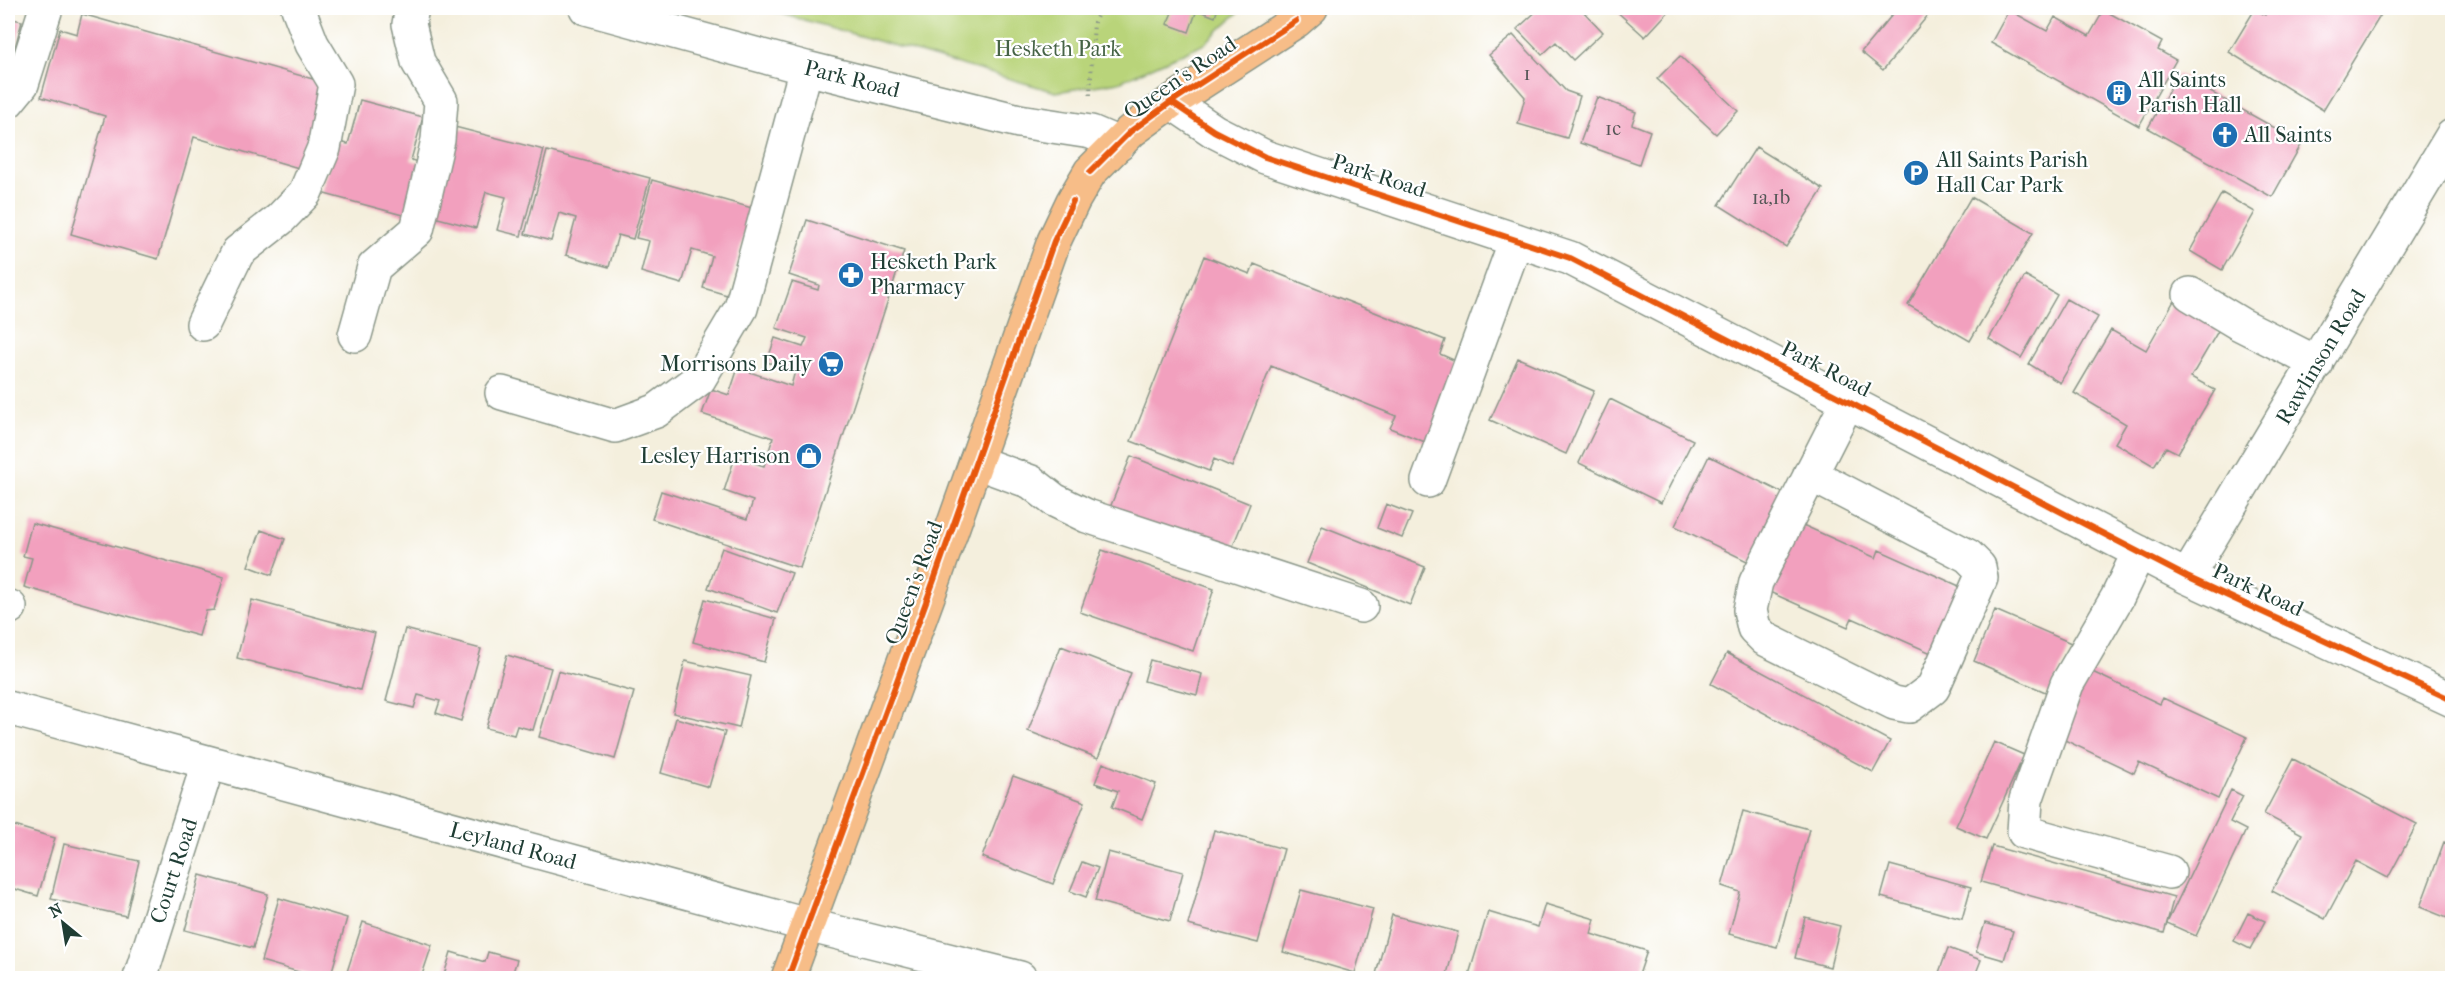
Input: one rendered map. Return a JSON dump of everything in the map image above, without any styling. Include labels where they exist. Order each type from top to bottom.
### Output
[{"type":"main road","name":"Queen's Road","points":[[788,978],[1054,241],[1105,138],[1131,131],[1304,14]]},
{"type":"street","points":[[8,101],[22,84],[46,8]]},
{"type":"street","points":[[203,324],[238,252],[280,219],[305,193],[324,148],[336,84],[312,44],[298,8]]},
{"type":"street","points":[[355,336],[374,267],[417,230],[438,140],[441,101],[418,62],[409,24],[412,8]]},
{"type":"street","name":"Park Road","points":[[586,8],[806,68],[1019,121],[1105,138]]},
{"type":"street","points":[[502,393],[615,426],[656,411],[699,379],[741,308],[806,68]]},
{"type":"street","name":"Park Road","points":[[1172,102],[1214,131],[1265,157],[1570,258],[2187,577],[2452,699]]},
{"type":"street","name":"Rawlinson Road","points":[[2187,577],[2452,136]]},
{"type":"street","points":[[1428,481],[1516,240]]},
{"type":"street","points":[[2190,294],[2240,324],[2317,363]]},
{"type":"street","points":[[1810,474],[1968,556],[1979,567],[1981,578],[1933,688],[1909,706],[1894,703],[1765,639],[1754,628],[1750,610],[1756,582],[1810,474],[1848,401]]},
{"type":"street","points":[[976,462],[1031,482],[1054,500],[1087,516],[1361,606]]},
{"type":"street","points":[[2139,552],[2117,598],[2067,684],[2026,800],[2024,832],[2169,872]]},
{"type":"street","name":"Leyland Road","points":[[8,708],[807,926],[1020,978]]},
{"type":"street","name":"Court Road","points":[[140,978],[208,764]]},
{"type":"path","points":[[1101,8],[1094,22],[1090,87],[1105,138]]},
{"type":"green space","name":"Hesketh Park","points":[[762,8],[1243,8],[1205,43],[1119,82],[1056,92]]},
{"type":"building","points":[[990,8],[1020,8],[1018,15]]},
{"type":"building","points":[[1174,8],[1218,8],[1215,17],[1197,10],[1189,32],[1167,24]]},
{"type":"building","points":[[1540,8],[1580,8],[1603,32],[1573,60],[1556,42],[1542,55],[1517,29]]},
{"type":"building","points":[[1613,8],[1672,8],[1645,37]]},
{"type":"building","points":[[1898,8],[1934,8],[1883,70],[1861,52]]},
{"type":"building","points":[[2269,8],[2385,8],[2323,110],[2229,52],[2255,9],[2265,15]]},
{"type":"building","name":"All Saints Parish Hall","points":[[2009,10],[2047,31],[2055,17],[2089,36],[2104,10],[2162,42],[2158,50],[2176,60],[2139,126],[1991,43]]},
{"type":"building","points":[[82,14],[327,83],[302,169],[194,137],[158,259],[71,234],[105,116],[41,97],[60,29],[77,34]]},
{"type":"building","points":[[8,18],[22,21],[8,74]]},
{"type":"building","points":[[1513,35],[1566,91],[1580,96],[1567,138],[1518,124],[1525,97],[1489,55]]},
{"type":"building","points":[[1680,56],[1738,111],[1716,134],[1657,79]]},
{"type":"building","name":"All Saints","points":[[2178,74],[2302,143],[2272,197],[2148,128]]},
{"type":"building","points":[[1597,97],[1636,112],[1632,124],[1650,131],[1639,164],[1580,143]]},
{"type":"building","points":[[360,100],[423,117],[411,160],[425,164],[410,217],[321,193],[335,141],[348,144]]},
{"type":"building","points":[[447,125],[544,150],[521,236],[497,230],[506,197],[486,192],[476,228],[434,217]]},
{"type":"building","points":[[1756,147],[1823,189],[1786,247],[1719,205]]},
{"type":"building","points":[[547,151],[650,178],[633,239],[618,235],[609,267],[566,255],[576,218],[559,213],[551,241],[525,234]]},
{"type":"building","points":[[652,180],[752,208],[727,295],[703,288],[712,256],[692,250],[682,284],[641,272],[649,241],[636,238]]},
{"type":"building","points":[[2222,193],[2255,212],[2222,270],[2190,251]]},
{"type":"building","points":[[1971,197],[2033,233],[1970,341],[1908,305]]},
{"type":"building","points":[[807,220],[904,251],[800,568],[652,519],[661,491],[747,519],[753,501],[724,491],[735,457],[764,466],[773,438],[702,414],[711,389],[729,395],[738,368],[791,386],[795,371],[767,362],[775,338],[803,347],[807,338],[776,328],[792,282],[818,290],[819,285],[789,275]]},
{"type":"building","points":[[1204,256],[1250,274],[1254,264],[1445,340],[1440,354],[1458,362],[1435,446],[1390,428],[1396,416],[1271,366],[1232,467],[1214,459],[1209,471],[1131,441]]},
{"type":"building","points":[[2025,276],[2057,295],[2021,358],[1989,339]]},
{"type":"building","points":[[2066,299],[2098,317],[2060,383],[2029,364]]},
{"type":"building","points":[[2175,299],[2221,326],[2191,377],[2215,390],[2178,453],[2166,447],[2154,466],[2115,443],[2126,424],[2074,393],[2111,330],[2146,350]]},
{"type":"building","points":[[1518,358],[1594,391],[1566,454],[1490,420]]},
{"type":"building","points":[[1610,399],[1693,440],[1661,503],[1579,463]]},
{"type":"building","points":[[1131,456],[1250,504],[1228,558],[1109,510]]},
{"type":"building","points":[[1709,456],[1785,494],[1751,563],[1675,526]]},
{"type":"building","points":[[1386,504],[1412,514],[1402,538],[1377,528]]},
{"type":"building","points":[[1794,521],[1876,558],[1879,550],[1968,590],[1938,656],[1852,618],[1848,627],[1763,589]]},
{"type":"building","points":[[32,523],[224,577],[214,610],[206,611],[199,636],[24,587],[32,558],[23,556]]},
{"type":"building","points":[[1322,526],[1425,567],[1410,605],[1307,563]]},
{"type":"building","points":[[261,530],[285,539],[272,575],[248,566]]},
{"type":"building","points":[[722,548],[792,573],[777,613],[708,588]]},
{"type":"building","points":[[1102,550],[1214,589],[1193,651],[1080,612]]},
{"type":"building","points":[[705,599],[776,619],[764,662],[693,642]]},
{"type":"building","points":[[252,600],[375,633],[360,690],[237,658]]},
{"type":"building","points":[[1995,610],[2071,643],[2050,694],[1974,661]]},
{"type":"building","points":[[405,629],[481,649],[461,721],[436,713],[440,701],[418,695],[414,708],[386,701]]},
{"type":"building","points":[[1061,646],[1131,673],[1098,758],[1028,731]]},
{"type":"building","points":[[1727,653],[1890,741],[1873,772],[1711,684]]},
{"type":"building","points":[[507,655],[551,668],[533,730],[517,726],[514,735],[486,728]]},
{"type":"building","points":[[1150,660],[1202,674],[1197,695],[1144,681]]},
{"type":"building","points":[[685,661],[751,676],[739,728],[673,713]]},
{"type":"building","points":[[2084,668],[2160,704],[2163,698],[2247,737],[2218,799],[2139,762],[2134,773],[2052,734]]},
{"type":"building","points":[[558,671],[634,692],[615,759],[539,737]]},
{"type":"building","points":[[676,718],[725,732],[709,787],[661,773]]},
{"type":"building","points":[[1994,742],[2024,755],[1986,839],[1956,826]]},
{"type":"building","points":[[2293,759],[2417,824],[2388,878],[2356,861],[2325,919],[2272,891],[2302,834],[2264,814]]},
{"type":"building","points":[[1103,763],[1156,784],[1142,819],[1112,807],[1118,791],[1095,783]]},
{"type":"building","points":[[1013,776],[1085,802],[1053,884],[982,857]]},
{"type":"building","points":[[2231,790],[2243,796],[2230,822],[2246,830],[2196,936],[2167,923]]},
{"type":"building","points":[[1743,811],[1809,829],[1777,947],[1729,934],[1740,892],[1722,886]]},
{"type":"building","points":[[8,824],[55,838],[38,896],[8,887]]},
{"type":"building","points":[[1214,830],[1284,849],[1258,943],[1188,925]]},
{"type":"building","points":[[2444,842],[2452,845],[2452,920],[2420,907]]},
{"type":"building","points":[[64,844],[139,861],[126,916],[51,899]]},
{"type":"building","points":[[1992,846],[2174,897],[2164,933],[1981,882]]},
{"type":"building","points":[[1108,852],[1183,872],[1170,921],[1095,901]]},
{"type":"building","points":[[1082,862],[1098,868],[1086,897],[1070,891]]},
{"type":"building","points":[[1890,865],[1971,887],[1962,919],[1881,897]]},
{"type":"building","points":[[200,875],[268,894],[253,948],[185,930]]},
{"type":"building","points":[[1301,890],[1373,909],[1355,973],[1283,952]]},
{"type":"building","points":[[279,898],[347,918],[330,978],[319,978],[261,961]]},
{"type":"building","points":[[1545,904],[1595,919],[1591,934],[1647,951],[1638,978],[1468,978],[1488,912],[1538,927]]},
{"type":"building","points":[[2248,913],[2265,921],[2250,949],[2234,941]]},
{"type":"building","points":[[1392,915],[1458,932],[1446,978],[1391,978],[1376,974]]},
{"type":"building","points":[[1805,917],[1840,926],[1830,967],[1795,958]]},
{"type":"building","points":[[363,922],[432,945],[421,978],[345,978]]},
{"type":"building","points":[[1985,923],[2013,931],[2004,960],[1976,952]]},
{"type":"building","points":[[1948,948],[1981,960],[1974,978],[1937,978]]},
{"type":"building","points":[[451,952],[485,962],[488,952],[517,960],[511,978],[443,978]]},
{"type":"cycle path","points":[[1090,172],[1131,131],[1171,102],[1296,21]]},
{"type":"cycle path","points":[[1171,102],[1214,131],[1265,157],[1570,258],[2187,577],[2452,700]]},
{"type":"cycle path","points":[[788,978],[934,580],[1054,241],[1073,201]]},
{"type":"place","name":"All Saints Parish Hall","points":[[2119,93]]},
{"type":"place","name":"All Saints","points":[[2225,135]]},
{"type":"place","name":"All Saints Parish Hall Car Park","points":[[1916,173]]},
{"type":"place","name":"Hesketh Park Pharmacy","points":[[851,275]]},
{"type":"place","name":"Morrisons Daily","points":[[831,364]]},
{"type":"place","name":"Lesley Harrison","points":[[809,456]]}]
